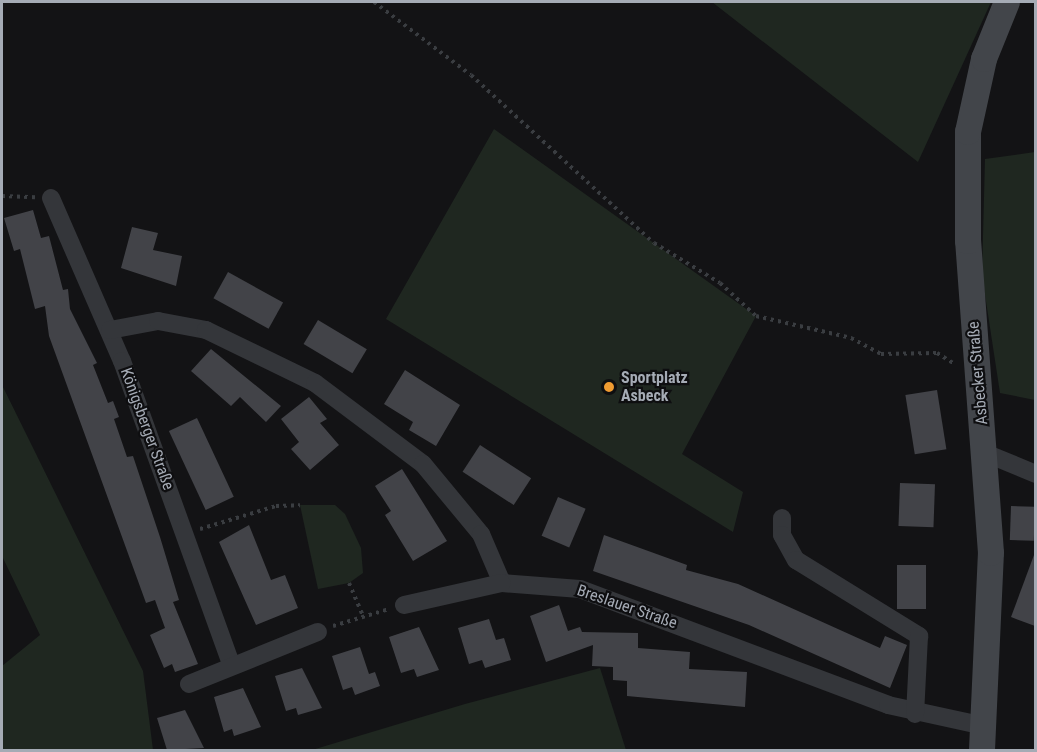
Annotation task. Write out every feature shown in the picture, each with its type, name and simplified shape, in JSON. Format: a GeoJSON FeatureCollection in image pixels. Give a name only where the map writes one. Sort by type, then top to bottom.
{"type":"FeatureCollection","features":[{"type":"Feature","properties":{"kind":"main road","name":"Asbecker Straße"},"geometry":{"type":"LineString","coordinates":[[983,738],[992,553],[968,242],[969,132],[984,59],[1007,2]]}},
{"type":"Feature","properties":{"kind":"street","name":"Königsberger Straße"},"geometry":{"type":"LineString","coordinates":[[51,198],[110,330],[231,664]]}},
{"type":"Feature","properties":{"kind":"street"},"geometry":{"type":"LineString","coordinates":[[110,330],[158,321],[206,330],[315,383],[423,464],[481,534],[502,583],[404,605]]}},
{"type":"Feature","properties":{"kind":"street"},"geometry":{"type":"LineString","coordinates":[[985,453],[1035,474]]}},
{"type":"Feature","properties":{"kind":"street"},"geometry":{"type":"LineString","coordinates":[[782,518],[782,535],[796,560],[919,636],[915,714]]}},
{"type":"Feature","properties":{"kind":"street","name":"Breslauer Straße"},"geometry":{"type":"LineString","coordinates":[[502,583],[580,589],[983,738]]}},
{"type":"Feature","properties":{"kind":"street"},"geometry":{"type":"LineString","coordinates":[[189,684],[231,664],[318,632]]}},
{"type":"Feature","properties":{"kind":"path"},"geometry":{"type":"LineString","coordinates":[[374,2],[471,75],[654,243],[720,283],[756,316],[851,338],[881,354],[938,353],[978,376]]}},
{"type":"Feature","properties":{"kind":"path"},"geometry":{"type":"LineString","coordinates":[[2,196],[51,198]]}},
{"type":"Feature","properties":{"kind":"path"},"geometry":{"type":"LineString","coordinates":[[185,534],[276,506],[300,505]]}},
{"type":"Feature","properties":{"kind":"path"},"geometry":{"type":"LineString","coordinates":[[349,583],[363,616]]}},
{"type":"Feature","properties":{"kind":"path"},"geometry":{"type":"LineString","coordinates":[[318,632],[404,605]]}},
{"type":"Feature","properties":{"kind":"shaded area"},"geometry":{"type":"Polygon","coordinates":[[[712,2],[991,2],[918,162],[712,2]]]}},
{"type":"Feature","properties":{"kind":"shaded area","name":"Sportplatz Asbeck"},"geometry":{"type":"Polygon","coordinates":[[[494,129],[756,316],[682,454],[743,492],[733,532],[386,319],[494,129]]]}},
{"type":"Feature","properties":{"kind":"shaded area"},"geometry":{"type":"Polygon","coordinates":[[[1035,152],[1035,400],[1000,393],[982,275],[985,159],[1035,152]]]}},
{"type":"Feature","properties":{"kind":"shaded area"},"geometry":{"type":"Polygon","coordinates":[[[2,385],[143,671],[153,750],[2,750],[2,666],[40,635],[2,556],[2,385]]]}},
{"type":"Feature","properties":{"kind":"shaded area"},"geometry":{"type":"Polygon","coordinates":[[[300,505],[335,505],[345,514],[361,548],[363,573],[349,583],[318,589],[300,505]]]}},
{"type":"Feature","properties":{"kind":"shaded area"},"geometry":{"type":"Polygon","coordinates":[[[600,668],[626,750],[312,750],[465,704],[600,668]]]}},
{"type":"Feature","properties":{"kind":"building"},"geometry":{"type":"Polygon","coordinates":[[[33,210],[41,238],[49,236],[63,290],[68,289],[70,309],[97,363],[93,365],[108,403],[113,401],[119,417],[114,419],[127,457],[133,456],[160,537],[179,600],[173,602],[198,664],[175,672],[172,664],[164,668],[150,635],[165,628],[155,600],[146,603],[49,336],[45,306],[35,309],[20,249],[14,251],[4,218],[33,210]]]}},
{"type":"Feature","properties":{"kind":"building"},"geometry":{"type":"Polygon","coordinates":[[[132,227],[158,233],[153,250],[182,256],[176,286],[121,268],[132,227]]]}},
{"type":"Feature","properties":{"kind":"building"},"geometry":{"type":"Polygon","coordinates":[[[228,272],[283,303],[269,329],[213,298],[228,272]]]}},
{"type":"Feature","properties":{"kind":"building"},"geometry":{"type":"Polygon","coordinates":[[[318,320],[367,349],[352,373],[304,344],[318,320]]]}},
{"type":"Feature","properties":{"kind":"building"},"geometry":{"type":"Polygon","coordinates":[[[211,349],[281,406],[266,422],[240,397],[231,406],[191,371],[211,349]]]}},
{"type":"Feature","properties":{"kind":"building"},"geometry":{"type":"Polygon","coordinates":[[[405,370],[460,405],[436,446],[409,430],[413,422],[384,404],[405,370]]]}},
{"type":"Feature","properties":{"kind":"building"},"geometry":{"type":"Polygon","coordinates":[[[937,390],[946,449],[915,454],[905,395],[937,390]]]}},
{"type":"Feature","properties":{"kind":"building"},"geometry":{"type":"Polygon","coordinates":[[[309,397],[327,419],[320,423],[339,445],[310,470],[291,449],[299,442],[281,419],[309,397]]]}},
{"type":"Feature","properties":{"kind":"building"},"geometry":{"type":"Polygon","coordinates":[[[197,418],[234,497],[206,510],[169,431],[197,418]]]}},
{"type":"Feature","properties":{"kind":"building"},"geometry":{"type":"Polygon","coordinates":[[[480,445],[531,478],[514,505],[463,472],[480,445]]]}},
{"type":"Feature","properties":{"kind":"building"},"geometry":{"type":"Polygon","coordinates":[[[402,469],[447,541],[413,561],[385,515],[391,511],[375,486],[402,469]]]}},
{"type":"Feature","properties":{"kind":"building"},"geometry":{"type":"Polygon","coordinates":[[[900,483],[935,484],[933,527],[898,526],[900,483]]]}},
{"type":"Feature","properties":{"kind":"building"},"geometry":{"type":"Polygon","coordinates":[[[558,497],[586,509],[569,547],[542,536],[558,497]]]}},
{"type":"Feature","properties":{"kind":"building"},"geometry":{"type":"Polygon","coordinates":[[[1011,506],[1035,507],[1034,541],[1010,540],[1011,506]]]}},
{"type":"Feature","properties":{"kind":"building"},"geometry":{"type":"Polygon","coordinates":[[[249,525],[271,580],[285,575],[298,608],[256,625],[219,542],[249,525]]]}},
{"type":"Feature","properties":{"kind":"building"},"geometry":{"type":"Polygon","coordinates":[[[604,535],[687,565],[686,570],[738,584],[880,648],[885,636],[907,645],[890,688],[749,625],[593,571],[604,535]]]}},
{"type":"Feature","properties":{"kind":"building"},"geometry":{"type":"Polygon","coordinates":[[[1035,555],[1035,626],[1011,617],[1035,555]]]}},
{"type":"Feature","properties":{"kind":"building"},"geometry":{"type":"Polygon","coordinates":[[[897,565],[926,565],[926,609],[897,609],[897,565]]]}},
{"type":"Feature","properties":{"kind":"building"},"geometry":{"type":"Polygon","coordinates":[[[559,605],[568,631],[580,627],[582,632],[638,633],[638,648],[690,652],[689,669],[747,672],[745,707],[627,696],[627,681],[613,680],[613,667],[592,666],[593,645],[546,662],[530,616],[559,605]]]}},
{"type":"Feature","properties":{"kind":"building"},"geometry":{"type":"Polygon","coordinates":[[[489,619],[496,640],[504,638],[511,660],[485,668],[482,660],[469,664],[458,628],[489,619]]]}},
{"type":"Feature","properties":{"kind":"building"},"geometry":{"type":"Polygon","coordinates":[[[419,627],[439,670],[417,677],[414,669],[401,673],[389,637],[419,627]]]}},
{"type":"Feature","properties":{"kind":"building"},"geometry":{"type":"Polygon","coordinates":[[[360,647],[369,674],[375,672],[380,686],[355,695],[352,687],[343,690],[332,656],[360,647]]]}},
{"type":"Feature","properties":{"kind":"building"},"geometry":{"type":"Polygon","coordinates":[[[302,668],[322,708],[298,715],[296,708],[286,711],[275,676],[302,668]]]}},
{"type":"Feature","properties":{"kind":"building"},"geometry":{"type":"Polygon","coordinates":[[[243,688],[261,727],[234,736],[232,729],[224,732],[214,697],[243,688]]]}},
{"type":"Feature","properties":{"kind":"building"},"geometry":{"type":"Polygon","coordinates":[[[185,710],[204,748],[167,750],[157,718],[185,710]]]}},
{"type":"Feature","properties":{"kind":"place","name":"Sportplatz Asbeck"},"geometry":{"type":"Point","coordinates":[609,387]}}]}
